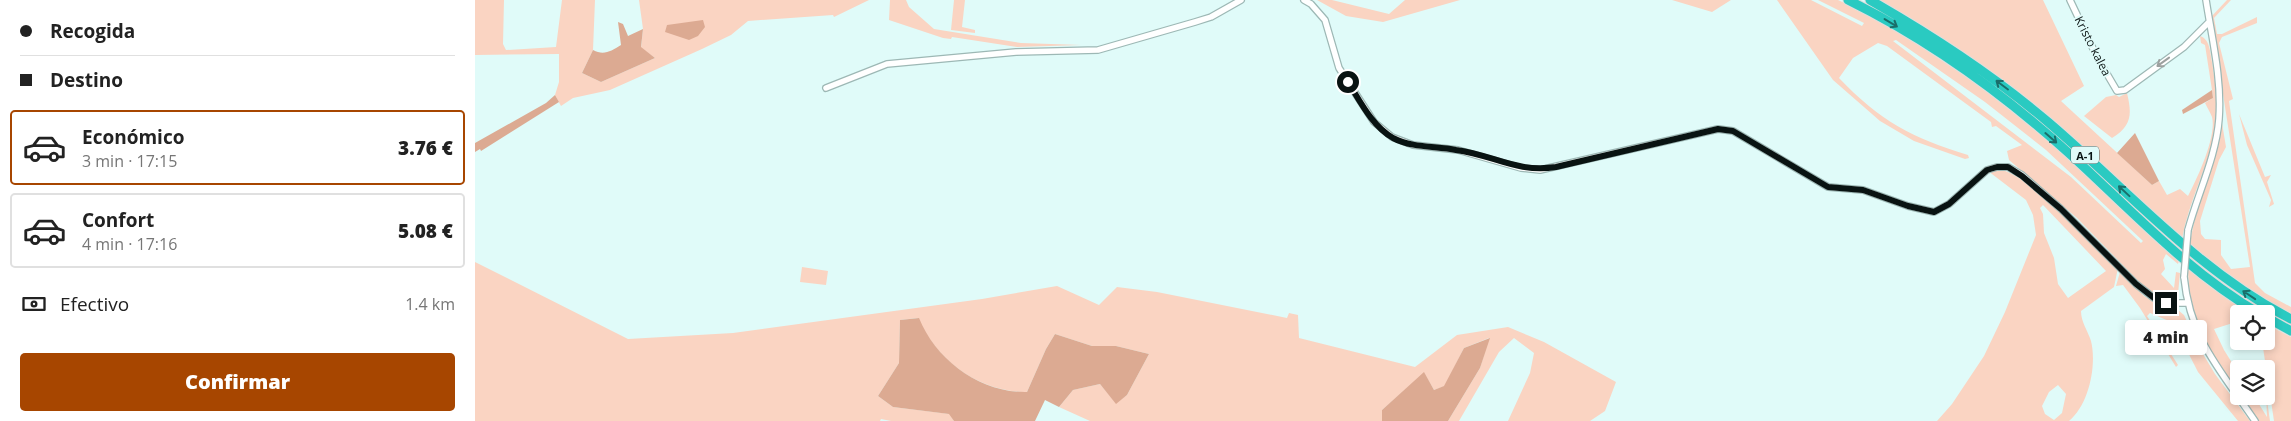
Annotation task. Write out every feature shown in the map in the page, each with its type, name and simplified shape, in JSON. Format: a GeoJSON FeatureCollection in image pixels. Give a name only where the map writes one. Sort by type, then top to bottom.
{"type":"FeatureCollection","features":[{"type":"Feature","properties":{"kind":"highway","name":"A-1"},"geometry":{"type":"LineString","coordinates":[[1848,0],[1913,36],[1990,88],[2071,155],[2171,249],[2217,286],[2247,305]]}},
{"type":"Feature","properties":{"kind":"highway","name":"A-1"},"geometry":{"type":"LineString","coordinates":[[1871,0],[1938,40],[2014,94],[2075,145],[2189,250],[2256,299],[2291,319]]}},
{"type":"Feature","properties":{"kind":"highway"},"geometry":{"type":"LineString","coordinates":[[2275,322],[2289,330]]}},
{"type":"Feature","properties":{"kind":"street"},"geometry":{"type":"LineString","coordinates":[[826,88],[887,64],[1016,52],[1088,51],[1156,36],[1194,25],[1241,0]]}},
{"type":"Feature","properties":{"kind":"street"},"geometry":{"type":"LineString","coordinates":[[1304,0],[1311,4],[1325,20],[1339,68],[1374,122],[1392,137],[1413,146],[1458,150],[1521,168],[1540,170],[1718,129],[1733,131],[1828,187],[1863,190],[1908,206],[1934,212],[1949,204],[1987,170],[1997,167],[2008,167],[2022,176],[2061,209],[2136,284],[2154,298],[2166,303],[2187,303]]}},
{"type":"Feature","properties":{"kind":"street","name":"Kristo kalea"},"geometry":{"type":"LineString","coordinates":[[2070,0],[2097,57],[2117,91],[2125,90],[2184,47],[2209,22]]}},
{"type":"Feature","properties":{"kind":"street"},"geometry":{"type":"LineString","coordinates":[[2206,0],[2219,82],[2219,119],[2212,156],[2188,230],[2184,277],[2187,303],[2196,333],[2211,360],[2255,421]]}},
{"type":"Feature","properties":{"kind":"shaded area"},"geometry":{"type":"Polygon","coordinates":[[[475,0],[504,0],[503,44],[506,50],[556,47],[562,0],[595,0],[593,50],[582,73],[601,82],[655,58],[641,48],[643,29],[639,0],[869,0],[834,17],[833,15],[748,21],[731,35],[702,49],[610,90],[573,98],[561,106],[555,95],[559,82],[559,54],[475,55],[475,0]]]}},
{"type":"Feature","properties":{"kind":"shaded area"},"geometry":{"type":"Polygon","coordinates":[[[890,0],[906,0],[909,7],[934,29],[1021,43],[1081,45],[1017,47],[952,37],[951,39],[943,38],[889,20],[890,0]]]}},
{"type":"Feature","properties":{"kind":"shaded area"},"geometry":{"type":"Polygon","coordinates":[[[954,0],[965,0],[962,27],[975,30],[975,33],[951,30],[954,0]]]}},
{"type":"Feature","properties":{"kind":"shaded area"},"geometry":{"type":"Polygon","coordinates":[[[1317,0],[1332,0],[1389,14],[1405,0],[1460,0],[1383,22],[1346,16],[1317,0]]]}},
{"type":"Feature","properties":{"kind":"shaded area"},"geometry":{"type":"Polygon","coordinates":[[[1672,0],[1731,0],[1712,12],[1672,0]]]}},
{"type":"Feature","properties":{"kind":"shaded area"},"geometry":{"type":"Polygon","coordinates":[[[1777,0],[1811,0],[1862,26],[1864,23],[1818,0],[1838,0],[1902,34],[1980,86],[2051,143],[2179,261],[2178,264],[2166,254],[2163,260],[2165,269],[2161,274],[2174,288],[2176,272],[2180,273],[2178,294],[2171,299],[2162,298],[2145,288],[2077,218],[2009,160],[2007,151],[2022,145],[1996,126],[1992,127],[1991,122],[1887,46],[1878,43],[1853,58],[1839,78],[1883,117],[1913,135],[1968,155],[1969,158],[1965,159],[1914,141],[1880,121],[1833,80],[1777,0]],[[1896,40],[1893,41],[2071,177],[2141,243],[2143,241],[2046,150],[1985,102],[1896,40]]]}},
{"type":"Feature","properties":{"kind":"shaded area"},"geometry":{"type":"Polygon","coordinates":[[[1878,0],[2043,0],[2084,86],[2061,101],[2152,185],[2159,181],[2167,195],[2180,189],[2188,196],[2205,157],[2212,135],[2212,117],[2205,103],[2213,98],[2205,45],[2201,43],[2200,36],[2206,40],[2209,46],[2214,78],[2217,118],[2209,155],[2189,210],[2182,239],[1996,75],[1909,17],[1878,0]]]}},
{"type":"Feature","properties":{"kind":"shaded area"},"geometry":{"type":"Polygon","coordinates":[[[2227,0],[2231,0],[2214,18],[2217,34],[2222,34],[2257,17],[2257,23],[2222,37],[2219,43],[2233,99],[2229,101],[2255,283],[2265,293],[2291,307],[2291,314],[2239,283],[2190,245],[2196,215],[2215,154],[2222,123],[2226,147],[2219,160],[2200,221],[2201,234],[2205,239],[2221,240],[2221,255],[2231,269],[2250,267],[2211,17],[2227,0]]]}},
{"type":"Feature","properties":{"kind":"shaded area"},"geometry":{"type":"Polygon","coordinates":[[[703,20],[705,27],[698,36],[689,40],[665,32],[667,25],[703,20]]]}},
{"type":"Feature","properties":{"kind":"shaded area"},"geometry":{"type":"Polygon","coordinates":[[[618,22],[623,24],[628,36],[643,29],[641,47],[655,58],[601,82],[582,73],[593,50],[604,53],[621,45],[618,22]]]}},
{"type":"Feature","properties":{"kind":"shaded area"},"geometry":{"type":"Polygon","coordinates":[[[2212,90],[2213,98],[2183,114],[2182,110],[2212,90]]]}},
{"type":"Feature","properties":{"kind":"shaded area"},"geometry":{"type":"Polygon","coordinates":[[[2127,93],[2130,107],[2129,119],[2123,129],[2112,138],[2084,116],[2106,97],[2116,95],[2119,97],[2127,93]]]}},
{"type":"Feature","properties":{"kind":"shaded area"},"geometry":{"type":"Polygon","coordinates":[[[555,95],[559,102],[481,151],[480,149],[475,152],[475,143],[546,103],[555,95]]]}},
{"type":"Feature","properties":{"kind":"shaded area"},"geometry":{"type":"Polygon","coordinates":[[[2239,114],[2265,177],[2271,175],[2267,182],[2274,204],[2269,207],[2271,200],[2247,145],[2239,114]]]}},
{"type":"Feature","properties":{"kind":"shaded area"},"geometry":{"type":"Polygon","coordinates":[[[2135,133],[2159,181],[2152,185],[2117,153],[2135,133]]]}},
{"type":"Feature","properties":{"kind":"shaded area"},"geometry":{"type":"Polygon","coordinates":[[[1999,169],[2012,174],[2027,184],[2061,212],[2118,268],[2114,287],[2081,311],[2083,323],[2093,351],[2092,373],[2082,405],[2069,421],[1937,421],[1952,404],[1984,356],[2005,312],[2036,235],[2033,215],[2026,200],[1988,171],[1999,169]],[[2043,205],[2040,208],[2043,214],[2044,233],[2054,258],[2058,284],[2068,298],[2106,271],[2043,205]],[[2058,385],[2049,392],[2042,406],[2045,414],[2054,420],[2062,413],[2066,394],[2058,385]]]}},
{"type":"Feature","properties":{"kind":"shaded area"},"geometry":{"type":"Polygon","coordinates":[[[475,262],[628,339],[733,333],[982,299],[1057,286],[1099,305],[1117,287],[1157,292],[1287,318],[1289,313],[1298,315],[1299,338],[1415,367],[1457,335],[1508,327],[1544,342],[1616,382],[1605,411],[1590,421],[1508,421],[1530,373],[1534,353],[1514,338],[1499,352],[1459,421],[1448,421],[1480,368],[1489,338],[1464,348],[1445,386],[1434,390],[1424,373],[1382,410],[1382,421],[1090,421],[1059,407],[1073,390],[1100,384],[1116,403],[1127,395],[1149,354],[1116,346],[1092,346],[1055,334],[1046,349],[1027,392],[1009,391],[976,380],[948,360],[926,334],[918,318],[900,320],[899,363],[878,396],[893,407],[950,414],[954,421],[891,421],[881,419],[880,421],[475,421],[475,262]]]}},
{"type":"Feature","properties":{"kind":"shaded area"},"geometry":{"type":"Polygon","coordinates":[[[802,267],[828,271],[826,285],[800,282],[802,267]]]}},
{"type":"Feature","properties":{"kind":"shaded area"},"geometry":{"type":"Polygon","coordinates":[[[2188,268],[2238,305],[2230,305],[2230,324],[2214,329],[2230,360],[2230,382],[2210,350],[2196,319],[2189,286],[2188,268]]]}},
{"type":"Feature","properties":{"kind":"shaded area"},"geometry":{"type":"Polygon","coordinates":[[[2120,272],[2144,296],[2156,303],[2178,310],[2184,315],[2200,349],[2230,394],[2230,405],[2238,405],[2250,421],[2238,421],[2198,372],[2175,327],[2169,321],[2150,313],[2147,316],[2178,365],[2176,367],[2140,308],[2123,285],[2116,286],[2120,272]]]}},
{"type":"Feature","properties":{"kind":"shaded area"},"geometry":{"type":"Polygon","coordinates":[[[919,318],[936,347],[948,360],[977,380],[993,387],[1010,391],[1027,392],[1046,349],[1055,334],[1092,346],[1116,346],[1149,354],[1127,395],[1116,404],[1100,384],[1073,390],[1059,407],[1045,400],[1035,421],[954,421],[949,414],[893,407],[878,396],[899,363],[900,320],[919,318]]]}},
{"type":"Feature","properties":{"kind":"shaded area"},"geometry":{"type":"Polygon","coordinates":[[[2275,329],[2291,337],[2291,421],[2274,421],[2272,405],[2275,405],[2275,360],[2265,360],[2263,350],[2275,350],[2275,329]]]}},
{"type":"Feature","properties":{"kind":"shaded area"},"geometry":{"type":"Polygon","coordinates":[[[1490,338],[1480,368],[1448,421],[1382,421],[1382,410],[1424,372],[1434,390],[1444,386],[1464,348],[1490,338]]]}},
{"type":"Feature","properties":{"kind":"shaded area"},"geometry":{"type":"Polygon","coordinates":[[[2248,405],[2260,405],[2267,417],[2268,405],[2270,421],[2259,421],[2248,405]]]}},
{"type":"Feature","properties":{"kind":"route"},"geometry":{"type":"LineString","coordinates":[[1348,82],[1374,122],[1392,137],[1413,146],[1458,150],[1521,168],[1540,170],[1556,167],[1718,129],[1733,131],[1828,187],[1863,190],[1908,206],[1934,212],[1949,204],[1974,179],[1987,170],[1992,167],[2008,167],[2022,176],[2084,230],[2136,284],[2154,298],[2166,303]]}}]}
